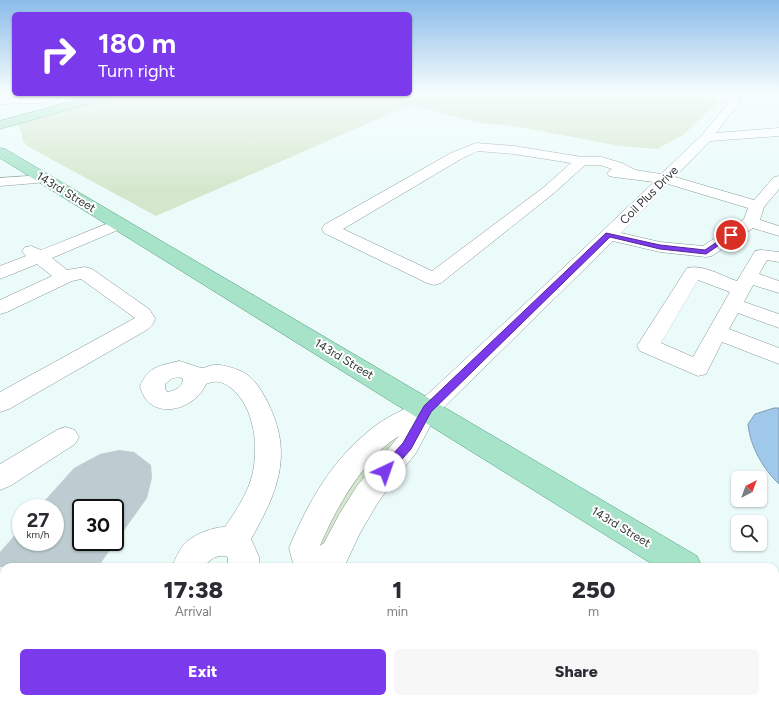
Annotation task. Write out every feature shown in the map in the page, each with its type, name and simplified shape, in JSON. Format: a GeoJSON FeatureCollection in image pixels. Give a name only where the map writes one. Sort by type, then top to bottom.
{"type":"FeatureCollection","features":[{"type":"Feature","properties":{"kind":"main road","name":"143rd Street"},"geometry":{"type":"LineString","coordinates":[[0,152],[679,563]]}},
{"type":"Feature","properties":{"kind":"street","name":"Coil Plus Drive"},"geometry":{"type":"LineString","coordinates":[[309,563],[304,548],[317,517],[333,490],[361,454],[385,432],[427,409],[609,235],[706,138],[716,126]]}},
{"type":"Feature","properties":{"kind":"street"},"geometry":{"type":"LineString","coordinates":[[706,138],[778,130]]}},
{"type":"Feature","properties":{"kind":"street"},"geometry":{"type":"LineString","coordinates":[[582,161],[549,190],[434,279],[330,229],[456,156],[476,147],[514,150],[582,161],[594,169],[608,173],[630,173],[663,180],[757,206]]}},
{"type":"Feature","properties":{"kind":"street"},"geometry":{"type":"LineString","coordinates":[[2,182],[23,166]]}},
{"type":"Feature","properties":{"kind":"street"},"geometry":{"type":"LineString","coordinates":[[2,182],[43,179]]}},
{"type":"Feature","properties":{"kind":"street"},"geometry":{"type":"LineString","coordinates":[[609,235],[660,247],[706,252],[751,222],[757,206],[779,180]]}},
{"type":"Feature","properties":{"kind":"street"},"geometry":{"type":"LineString","coordinates":[[0,264],[35,254],[114,222]]}},
{"type":"Feature","properties":{"kind":"street"},"geometry":{"type":"LineString","coordinates":[[751,222],[779,231]]}},
{"type":"Feature","properties":{"kind":"street"},"geometry":{"type":"LineString","coordinates":[[0,273],[35,254]]}},
{"type":"Feature","properties":{"kind":"street"},"geometry":{"type":"LineString","coordinates":[[35,254],[65,277]]}},
{"type":"Feature","properties":{"kind":"street"},"geometry":{"type":"LineString","coordinates":[[779,257],[765,254],[761,255],[740,290],[698,368],[648,346],[694,272],[740,290],[779,321]]}},
{"type":"Feature","properties":{"kind":"street"},"geometry":{"type":"LineString","coordinates":[[0,308],[72,274],[85,273],[142,314],[145,318],[144,322],[0,403]]}},
{"type":"Feature","properties":{"kind":"street"},"geometry":{"type":"LineString","coordinates":[[740,290],[779,287]]}},
{"type":"Feature","properties":{"kind":"street"},"geometry":{"type":"LineString","coordinates":[[717,332],[779,356]]}},
{"type":"Feature","properties":{"kind":"street"},"geometry":{"type":"LineString","coordinates":[[195,379],[218,373],[228,376],[245,388],[258,404],[264,421],[268,448],[266,475],[253,507],[243,526],[238,555]]}},
{"type":"Feature","properties":{"kind":"street","name":"Coil Plus Drive"},"geometry":{"type":"LineString","coordinates":[[324,563],[335,553],[350,523],[367,495],[385,471],[407,446],[427,409]]}},
{"type":"Feature","properties":{"kind":"street"},"geometry":{"type":"LineString","coordinates":[[0,478],[66,437]]}},
{"type":"Feature","properties":{"kind":"street"},"geometry":{"type":"LineString","coordinates":[[190,563],[194,555],[205,546],[214,542],[223,541],[238,555]]}},
{"type":"Feature","properties":{"kind":"green space"},"geometry":{"type":"Polygon","coordinates":[[[18,126],[362,126],[156,216],[27,146],[22,139],[22,133],[18,126]]]}},
{"type":"Feature","properties":{"kind":"green space"},"geometry":{"type":"Polygon","coordinates":[[[513,126],[693,126],[683,135],[657,149],[619,146],[513,126]]]}},
{"type":"Feature","properties":{"kind":"green space"},"geometry":{"type":"Polygon","coordinates":[[[396,436],[393,445],[370,469],[356,489],[342,511],[318,556],[323,527],[368,458],[396,436]]]}},
{"type":"Feature","properties":{"kind":"water"},"geometry":{"type":"Polygon","coordinates":[[[774,408],[779,408],[779,484],[758,457],[751,441],[748,424],[755,414],[774,408]]]}},
{"type":"Feature","properties":{"kind":"building"},"geometry":{"type":"Polygon","coordinates":[[[119,450],[134,452],[151,465],[152,478],[147,498],[124,530],[124,499],[72,499],[72,551],[109,551],[101,563],[0,563],[0,552],[12,538],[12,551],[64,551],[64,499],[46,499],[74,468],[100,454],[119,450]]]}},
{"type":"Feature","properties":{"kind":"route"},"geometry":{"type":"LineString","coordinates":[[385,471],[407,446],[427,409],[609,235],[660,247],[706,252],[731,235]]}}]}
